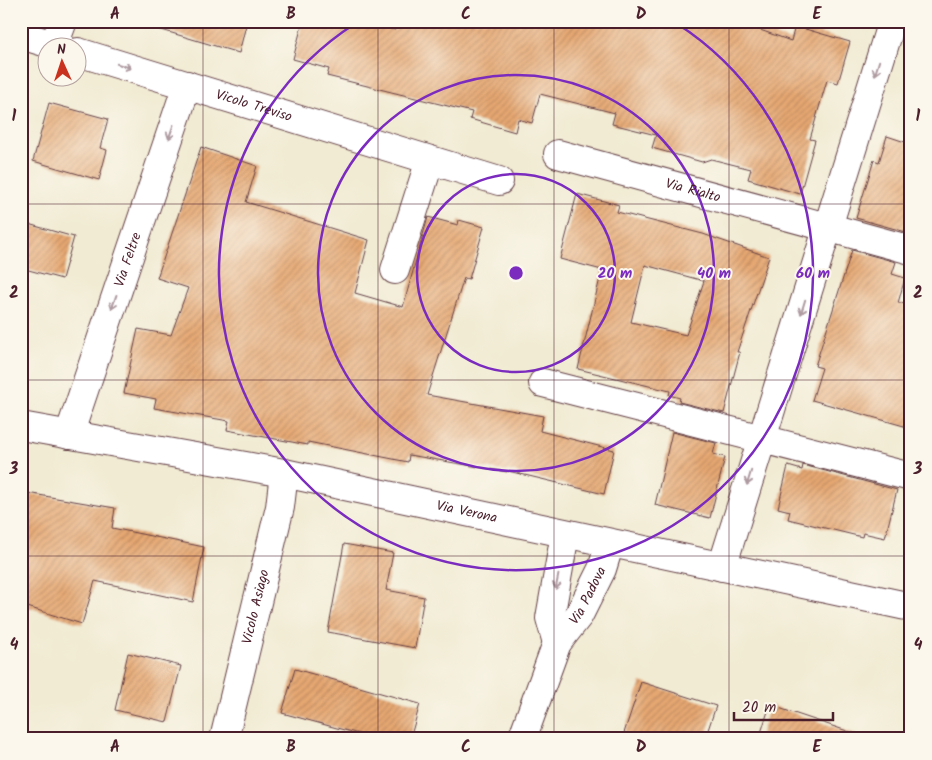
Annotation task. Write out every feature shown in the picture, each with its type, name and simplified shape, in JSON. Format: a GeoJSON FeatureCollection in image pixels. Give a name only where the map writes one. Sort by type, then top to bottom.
{"type":"FeatureCollection","features":[{"type":"Feature","properties":{"kind":"street"},"geometry":{"type":"LineString","coordinates":[[722,567],[892,21]]}},
{"type":"Feature","properties":{"kind":"street","name":"Vicolo Treviso"},"geometry":{"type":"LineString","coordinates":[[21,35],[42,38]]}},
{"type":"Feature","properties":{"kind":"street","name":"Vicolo Treviso"},"geometry":{"type":"LineString","coordinates":[[88,50],[187,85],[499,181]]}},
{"type":"Feature","properties":{"kind":"street","name":"Via Feltre"},"geometry":{"type":"LineString","coordinates":[[69,435],[187,85]]}},
{"type":"Feature","properties":{"kind":"street","name":"Via Rialto"},"geometry":{"type":"LineString","coordinates":[[558,154],[911,250]]}},
{"type":"Feature","properties":{"kind":"street"},"geometry":{"type":"LineString","coordinates":[[395,270],[430,160]]}},
{"type":"Feature","properties":{"kind":"street"},"geometry":{"type":"LineString","coordinates":[[543,383],[911,477]]}},
{"type":"Feature","properties":{"kind":"street","name":"Via Verona"},"geometry":{"type":"LineString","coordinates":[[21,426],[284,473],[911,607]]}},
{"type":"Feature","properties":{"kind":"street","name":"Vicolo Asiago"},"geometry":{"type":"LineString","coordinates":[[224,739],[280,507],[284,473]]}},
{"type":"Feature","properties":{"kind":"street","name":"Via Padova"},"geometry":{"type":"LineString","coordinates":[[557,643],[550,618],[565,534]]}},
{"type":"Feature","properties":{"kind":"street","name":"Via Padova"},"geometry":{"type":"LineString","coordinates":[[522,739],[557,643],[579,616],[602,569],[610,543]]}},
{"type":"Feature","properties":{"kind":"building"},"geometry":{"type":"Polygon","coordinates":[[[156,21],[247,21],[239,53],[155,28],[156,21]]]}},
{"type":"Feature","properties":{"kind":"building"},"geometry":{"type":"Polygon","coordinates":[[[303,21],[363,21],[395,30],[397,21],[735,21],[791,41],[795,26],[850,42],[838,83],[827,80],[810,139],[815,140],[800,194],[748,179],[751,169],[711,159],[702,162],[652,148],[656,135],[612,124],[615,113],[540,94],[532,123],[518,119],[515,132],[470,119],[472,112],[327,76],[329,69],[293,59],[303,21]]]}},
{"type":"Feature","properties":{"kind":"building"},"geometry":{"type":"Polygon","coordinates":[[[49,103],[108,119],[100,148],[107,150],[99,180],[33,161],[49,103]]]}},
{"type":"Feature","properties":{"kind":"building"},"geometry":{"type":"Polygon","coordinates":[[[887,136],[911,144],[911,218],[906,232],[856,218],[874,160],[879,162],[887,136]]]}},
{"type":"Feature","properties":{"kind":"building"},"geometry":{"type":"Polygon","coordinates":[[[201,147],[257,166],[246,202],[369,240],[355,293],[403,307],[428,217],[458,225],[459,220],[484,227],[469,279],[464,278],[427,395],[543,416],[540,431],[614,450],[604,494],[508,471],[409,455],[408,462],[308,442],[308,445],[227,430],[229,421],[154,408],[156,399],[124,393],[138,329],[171,335],[188,288],[157,278],[201,147]]]}},
{"type":"Feature","properties":{"kind":"building"},"geometry":{"type":"Polygon","coordinates":[[[577,194],[619,205],[617,212],[703,234],[769,257],[737,352],[740,352],[724,413],[679,402],[680,398],[669,395],[670,391],[578,369],[602,270],[560,259],[577,194]],[[645,265],[631,322],[686,335],[704,281],[645,265]]]}},
{"type":"Feature","properties":{"kind":"building"},"geometry":{"type":"Polygon","coordinates":[[[21,222],[74,237],[62,279],[21,268],[21,222]]]}},
{"type":"Feature","properties":{"kind":"building"},"geometry":{"type":"Polygon","coordinates":[[[852,250],[896,262],[892,274],[905,278],[898,303],[911,304],[911,428],[812,400],[822,368],[815,366],[852,250]]]}},
{"type":"Feature","properties":{"kind":"building"},"geometry":{"type":"Polygon","coordinates":[[[672,432],[716,443],[713,454],[725,457],[710,518],[655,505],[672,432]]]}},
{"type":"Feature","properties":{"kind":"building"},"geometry":{"type":"Polygon","coordinates":[[[803,465],[897,490],[885,538],[863,533],[862,537],[788,519],[790,511],[778,508],[788,466],[802,470],[803,465]]]}},
{"type":"Feature","properties":{"kind":"building"},"geometry":{"type":"Polygon","coordinates":[[[21,492],[115,508],[112,528],[204,547],[193,602],[95,581],[82,624],[21,605],[21,492]]]}},
{"type":"Feature","properties":{"kind":"building"},"geometry":{"type":"Polygon","coordinates":[[[344,544],[393,553],[386,590],[424,597],[415,648],[328,632],[344,544]]]}},
{"type":"Feature","properties":{"kind":"building"},"geometry":{"type":"Polygon","coordinates":[[[128,653],[181,666],[167,722],[115,710],[128,653]]]}},
{"type":"Feature","properties":{"kind":"building"},"geometry":{"type":"Polygon","coordinates":[[[295,669],[420,704],[410,739],[377,739],[282,713],[295,669]]]}},
{"type":"Feature","properties":{"kind":"building"},"geometry":{"type":"Polygon","coordinates":[[[641,682],[716,706],[705,739],[622,739],[641,682]]]}},
{"type":"Feature","properties":{"kind":"building"},"geometry":{"type":"Polygon","coordinates":[[[770,705],[856,734],[856,739],[759,739],[770,705]]]}}]}
